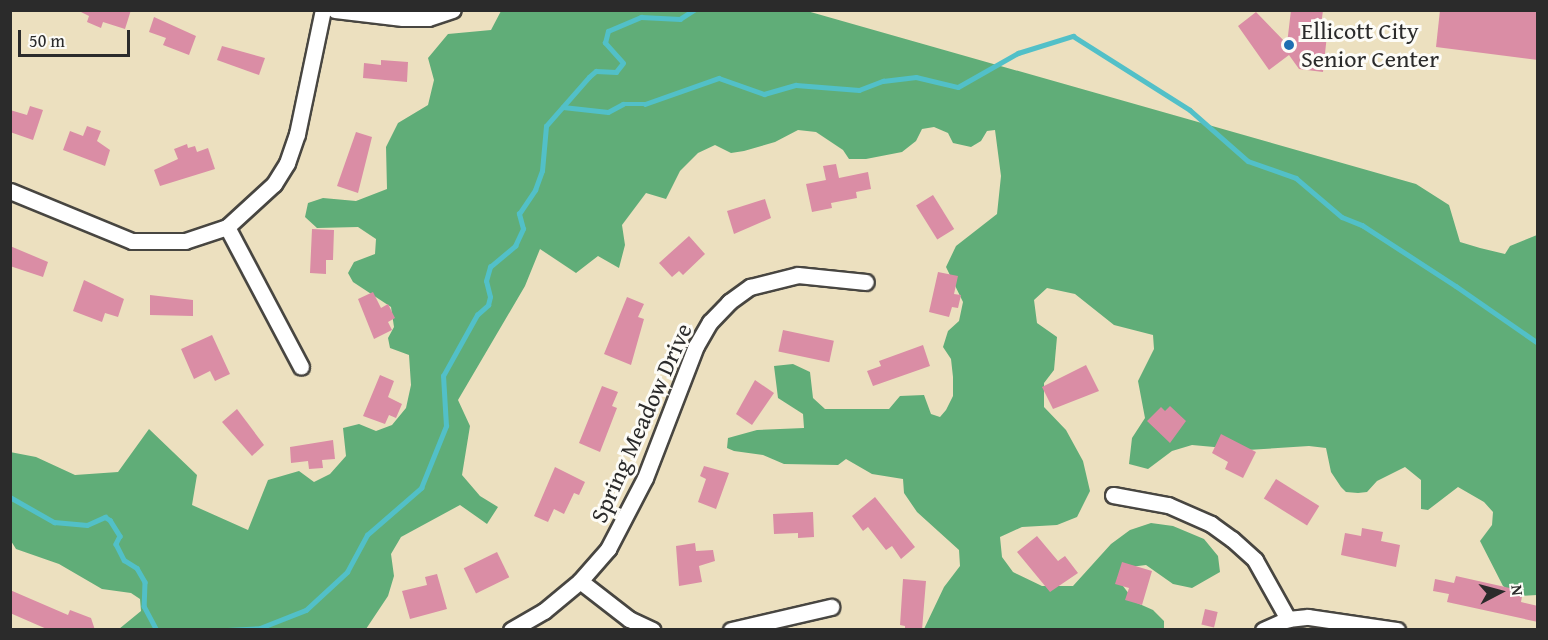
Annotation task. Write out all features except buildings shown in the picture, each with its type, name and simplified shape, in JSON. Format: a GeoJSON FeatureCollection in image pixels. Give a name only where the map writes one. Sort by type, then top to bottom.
{"type":"FeatureCollection","features":[{"type":"Feature","properties":{"kind":"street"},"geometry":{"type":"LineString","coordinates":[[10,191],[132,241],[185,241],[227,227],[274,184],[287,163],[323,10]]}},
{"type":"Feature","properties":{"kind":"street"},"geometry":{"type":"LineString","coordinates":[[335,10],[403,18],[428,18],[453,10]]}},
{"type":"Feature","properties":{"kind":"street"},"geometry":{"type":"LineString","coordinates":[[227,227],[301,367]]}},
{"type":"Feature","properties":{"kind":"street","name":"Spring Meadow Drive"},"geometry":{"type":"LineString","coordinates":[[511,630],[544,611],[580,582],[608,549],[629,515],[696,346],[710,322],[729,302],[750,287],[798,275],[866,282]]}},
{"type":"Feature","properties":{"kind":"street"},"geometry":{"type":"LineString","coordinates":[[1113,495],[1168,505],[1210,524],[1232,539],[1255,560],[1288,619]]}},
{"type":"Feature","properties":{"kind":"street"},"geometry":{"type":"LineString","coordinates":[[580,582],[629,619],[653,630]]}},
{"type":"Feature","properties":{"kind":"street"},"geometry":{"type":"LineString","coordinates":[[731,630],[831,607]]}},
{"type":"Feature","properties":{"kind":"street"},"geometry":{"type":"LineString","coordinates":[[1263,630],[1288,619],[1328,618],[1397,630]]}},
{"type":"Feature","properties":{"kind":"green space"},"geometry":{"type":"Polygon","coordinates":[[[501,11],[807,11],[1416,184],[1449,205],[1460,242],[1505,254],[1510,246],[1537,235],[1537,595],[1518,596],[1503,586],[1480,541],[1492,525],[1493,512],[1484,502],[1458,487],[1428,510],[1421,509],[1421,480],[1405,467],[1377,481],[1367,492],[1358,493],[1346,492],[1341,487],[1331,472],[1326,448],[1309,446],[1247,450],[1192,445],[1172,451],[1148,469],[1129,464],[1132,438],[1145,418],[1138,381],[1154,349],[1153,335],[1114,325],[1075,294],[1047,288],[1034,300],[1037,323],[1057,337],[1054,370],[1044,383],[1044,407],[1066,430],[1083,461],[1090,491],[1077,517],[1057,525],[1022,527],[1000,537],[1002,557],[1013,572],[1042,586],[1073,586],[1111,544],[1130,530],[1151,523],[1173,526],[1204,539],[1218,556],[1220,572],[1192,588],[1173,584],[1146,565],[1130,567],[1117,578],[1135,602],[1153,610],[1164,621],[1164,629],[924,629],[944,587],[960,566],[959,550],[917,512],[904,493],[903,479],[872,474],[846,459],[838,465],[784,464],[763,455],[727,448],[728,438],[757,430],[804,428],[803,414],[778,398],[774,366],[793,364],[810,372],[813,398],[825,409],[889,409],[900,396],[924,395],[931,414],[940,417],[953,396],[951,359],[943,347],[948,331],[959,321],[963,302],[946,267],[956,246],[997,214],[1001,176],[995,130],[987,131],[981,141],[971,147],[953,143],[948,133],[934,127],[922,129],[916,141],[902,152],[866,159],[849,159],[843,150],[816,132],[798,130],[775,142],[744,151],[731,153],[715,145],[698,153],[680,171],[666,199],[646,193],[622,225],[625,245],[619,268],[598,256],[576,273],[540,249],[525,286],[458,400],[470,426],[462,475],[480,496],[498,507],[487,524],[460,505],[401,537],[391,554],[394,576],[388,596],[366,629],[119,629],[141,611],[140,599],[131,593],[102,589],[59,564],[16,549],[11,541],[10,452],[36,457],[75,475],[118,472],[149,429],[197,475],[192,505],[248,530],[268,480],[299,471],[314,482],[330,474],[346,456],[343,428],[359,424],[376,431],[392,425],[406,408],[411,385],[409,355],[390,348],[388,338],[394,327],[391,307],[353,282],[348,273],[354,262],[375,254],[376,239],[358,227],[317,228],[305,217],[308,203],[323,198],[356,201],[387,189],[386,147],[398,123],[428,105],[434,80],[428,58],[448,34],[491,30],[501,11]]]}},
{"type":"Feature","properties":{"kind":"waterway"},"geometry":{"type":"LineString","coordinates":[[227,630],[260,628],[306,610],[347,572],[367,535],[421,488],[446,426],[443,376],[477,315],[488,305],[490,297],[486,281],[490,267],[515,246],[523,229],[519,214],[535,190],[542,171],[546,126],[596,71],[616,72],[623,63],[605,43],[608,31],[641,17],[680,19],[694,10]]}},
{"type":"Feature","properties":{"kind":"waterway"},"geometry":{"type":"LineString","coordinates":[[563,107],[608,112],[623,104],[645,104],[719,78],[764,94],[796,85],[859,90],[883,81],[916,77],[958,87],[1018,53],[1073,36],[1190,110],[1248,161],[1296,178],[1342,217],[1362,225],[1538,343]]}},
{"type":"Feature","properties":{"kind":"waterway"},"geometry":{"type":"LineString","coordinates":[[10,497],[54,522],[87,525],[105,517],[110,520],[120,536],[116,544],[124,560],[137,568],[145,582],[144,606],[157,630]]}},
{"type":"Feature","properties":{"kind":"place","name":"Ellicott City Senior Center"},"geometry":{"type":"Point","coordinates":[1289,45]}}]}
